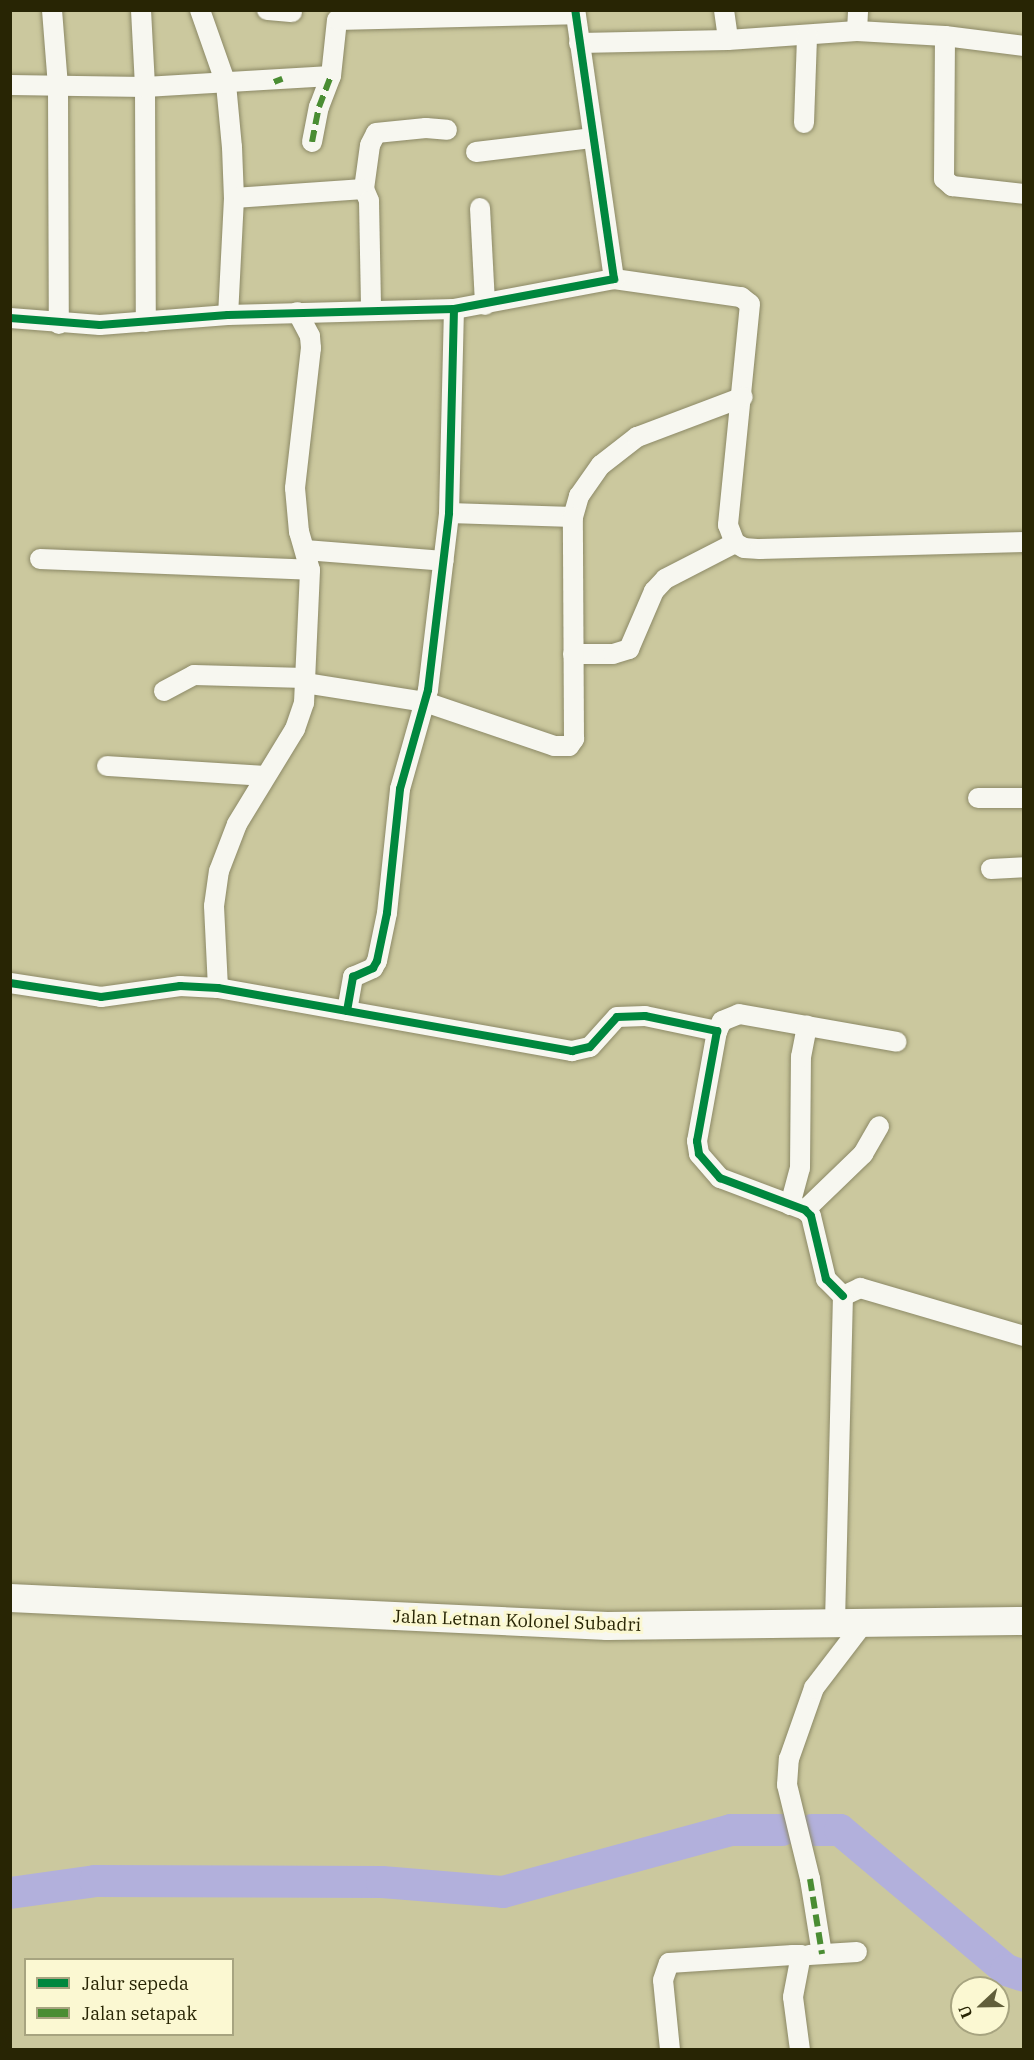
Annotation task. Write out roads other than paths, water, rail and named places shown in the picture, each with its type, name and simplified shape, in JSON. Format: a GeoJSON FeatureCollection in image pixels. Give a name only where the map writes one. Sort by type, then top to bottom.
{"type":"FeatureCollection","features":[{"type":"Feature","properties":{"kind":"main road","name":"Jalan Letnan Kolonel Subadri"},"geometry":{"type":"LineString","coordinates":[[10,1598],[607,1626],[1023,1621]]}},
{"type":"Feature","properties":{"kind":"street"},"geometry":{"type":"LineString","coordinates":[[52,10],[58,87],[59,324]]}},
{"type":"Feature","properties":{"kind":"street"},"geometry":{"type":"LineString","coordinates":[[141,10],[146,87],[146,322]]}},
{"type":"Feature","properties":{"kind":"street"},"geometry":{"type":"LineString","coordinates":[[200,10],[225,84],[234,198],[228,315]]}},
{"type":"Feature","properties":{"kind":"street"},"geometry":{"type":"LineString","coordinates":[[267,10],[292,12]]}},
{"type":"Feature","properties":{"kind":"street"},"geometry":{"type":"LineString","coordinates":[[724,10],[728,40]]}},
{"type":"Feature","properties":{"kind":"street"},"geometry":{"type":"LineString","coordinates":[[857,31],[858,10]]}},
{"type":"Feature","properties":{"kind":"street"},"geometry":{"type":"LineString","coordinates":[[312,142],[319,107],[331,76],[336,15],[575,12],[591,138],[614,279]]}},
{"type":"Feature","properties":{"kind":"street"},"geometry":{"type":"LineString","coordinates":[[579,43],[728,40],[857,31],[945,36],[1023,45]]}},
{"type":"Feature","properties":{"kind":"street"},"geometry":{"type":"LineString","coordinates":[[804,123],[807,35]]}},
{"type":"Feature","properties":{"kind":"street"},"geometry":{"type":"LineString","coordinates":[[945,36],[944,179],[952,186],[1023,194]]}},
{"type":"Feature","properties":{"kind":"street"},"geometry":{"type":"LineString","coordinates":[[10,85],[146,87],[331,76]]}},
{"type":"Feature","properties":{"kind":"street"},"geometry":{"type":"LineString","coordinates":[[371,309],[369,201],[364,189],[370,145],[376,133],[426,128],[447,130]]}},
{"type":"Feature","properties":{"kind":"street"},"geometry":{"type":"LineString","coordinates":[[477,152],[591,138]]}},
{"type":"Feature","properties":{"kind":"street"},"geometry":{"type":"LineString","coordinates":[[234,198],[364,189]]}},
{"type":"Feature","properties":{"kind":"street"},"geometry":{"type":"LineString","coordinates":[[480,208],[484,305]]}},
{"type":"Feature","properties":{"kind":"street"},"geometry":{"type":"LineString","coordinates":[[10,318],[59,324],[146,322],[228,315],[371,309],[454,309],[614,279],[747,301],[752,312],[728,525],[735,543],[744,548],[760,549],[1023,542]]}},
{"type":"Feature","properties":{"kind":"street"},"geometry":{"type":"LineString","coordinates":[[347,1011],[352,978],[373,968],[377,961],[389,895],[390,864],[400,789],[425,702],[449,513],[454,309]]}},
{"type":"Feature","properties":{"kind":"street"},"geometry":{"type":"LineString","coordinates":[[218,988],[214,906],[219,871],[237,825],[264,776],[300,719],[305,680],[310,570],[299,532],[295,488],[311,348],[308,330],[297,312]]}},
{"type":"Feature","properties":{"kind":"street"},"geometry":{"type":"LineString","coordinates":[[164,691],[194,675],[305,680],[425,702],[564,748],[574,739],[573,517],[579,496],[601,465],[638,437],[743,397]]}},
{"type":"Feature","properties":{"kind":"street"},"geometry":{"type":"LineString","coordinates":[[449,513],[573,517]]}},
{"type":"Feature","properties":{"kind":"street"},"geometry":{"type":"LineString","coordinates":[[573,654],[613,654],[629,648],[654,591],[665,579],[735,543]]}},
{"type":"Feature","properties":{"kind":"street"},"geometry":{"type":"LineString","coordinates":[[305,550],[444,561]]}},
{"type":"Feature","properties":{"kind":"street"},"geometry":{"type":"LineString","coordinates":[[40,559],[310,570]]}},
{"type":"Feature","properties":{"kind":"street"},"geometry":{"type":"LineString","coordinates":[[107,765],[264,776]]}},
{"type":"Feature","properties":{"kind":"street"},"geometry":{"type":"LineString","coordinates":[[978,798],[1023,798]]}},
{"type":"Feature","properties":{"kind":"street"},"geometry":{"type":"LineString","coordinates":[[991,869],[1023,867]]}},
{"type":"Feature","properties":{"kind":"street"},"geometry":{"type":"LineString","coordinates":[[10,983],[101,997],[180,986],[218,988],[572,1051],[590,1047],[617,1017],[645,1016],[717,1031]]}},
{"type":"Feature","properties":{"kind":"street"},"geometry":{"type":"LineString","coordinates":[[835,1622],[843,1296],[826,1279],[811,1216],[797,1207],[720,1178],[699,1154],[696,1141],[717,1031],[722,1021],[740,1014],[897,1042]]}},
{"type":"Feature","properties":{"kind":"street"},"geometry":{"type":"LineString","coordinates":[[797,1207],[800,1168],[801,1057],[807,1026]]}},
{"type":"Feature","properties":{"kind":"street"},"geometry":{"type":"LineString","coordinates":[[797,1207],[863,1154],[879,1126]]}},
{"type":"Feature","properties":{"kind":"street"},"geometry":{"type":"LineString","coordinates":[[843,1296],[860,1288],[1023,1336]]}},
{"type":"Feature","properties":{"kind":"street"},"geometry":{"type":"LineString","coordinates":[[822,1954],[810,1879],[787,1785],[789,1760],[814,1688],[863,1624]]}},
{"type":"Feature","properties":{"kind":"street"},"geometry":{"type":"LineString","coordinates":[[670,2049],[663,1980],[669,1963],[857,1952]]}},
{"type":"Feature","properties":{"kind":"street"},"geometry":{"type":"LineString","coordinates":[[800,2049],[793,1997],[801,1955]]}},
{"type":"Feature","properties":{"kind":"waterway"},"geometry":{"type":"LineString","coordinates":[[10,1893],[95,1881],[382,1882],[503,1892],[731,1830],[782,1830]]}},
{"type":"Feature","properties":{"kind":"waterway"},"geometry":{"type":"LineString","coordinates":[[812,1830],[840,1830],[1006,1970],[1024,1976]]}}]}
